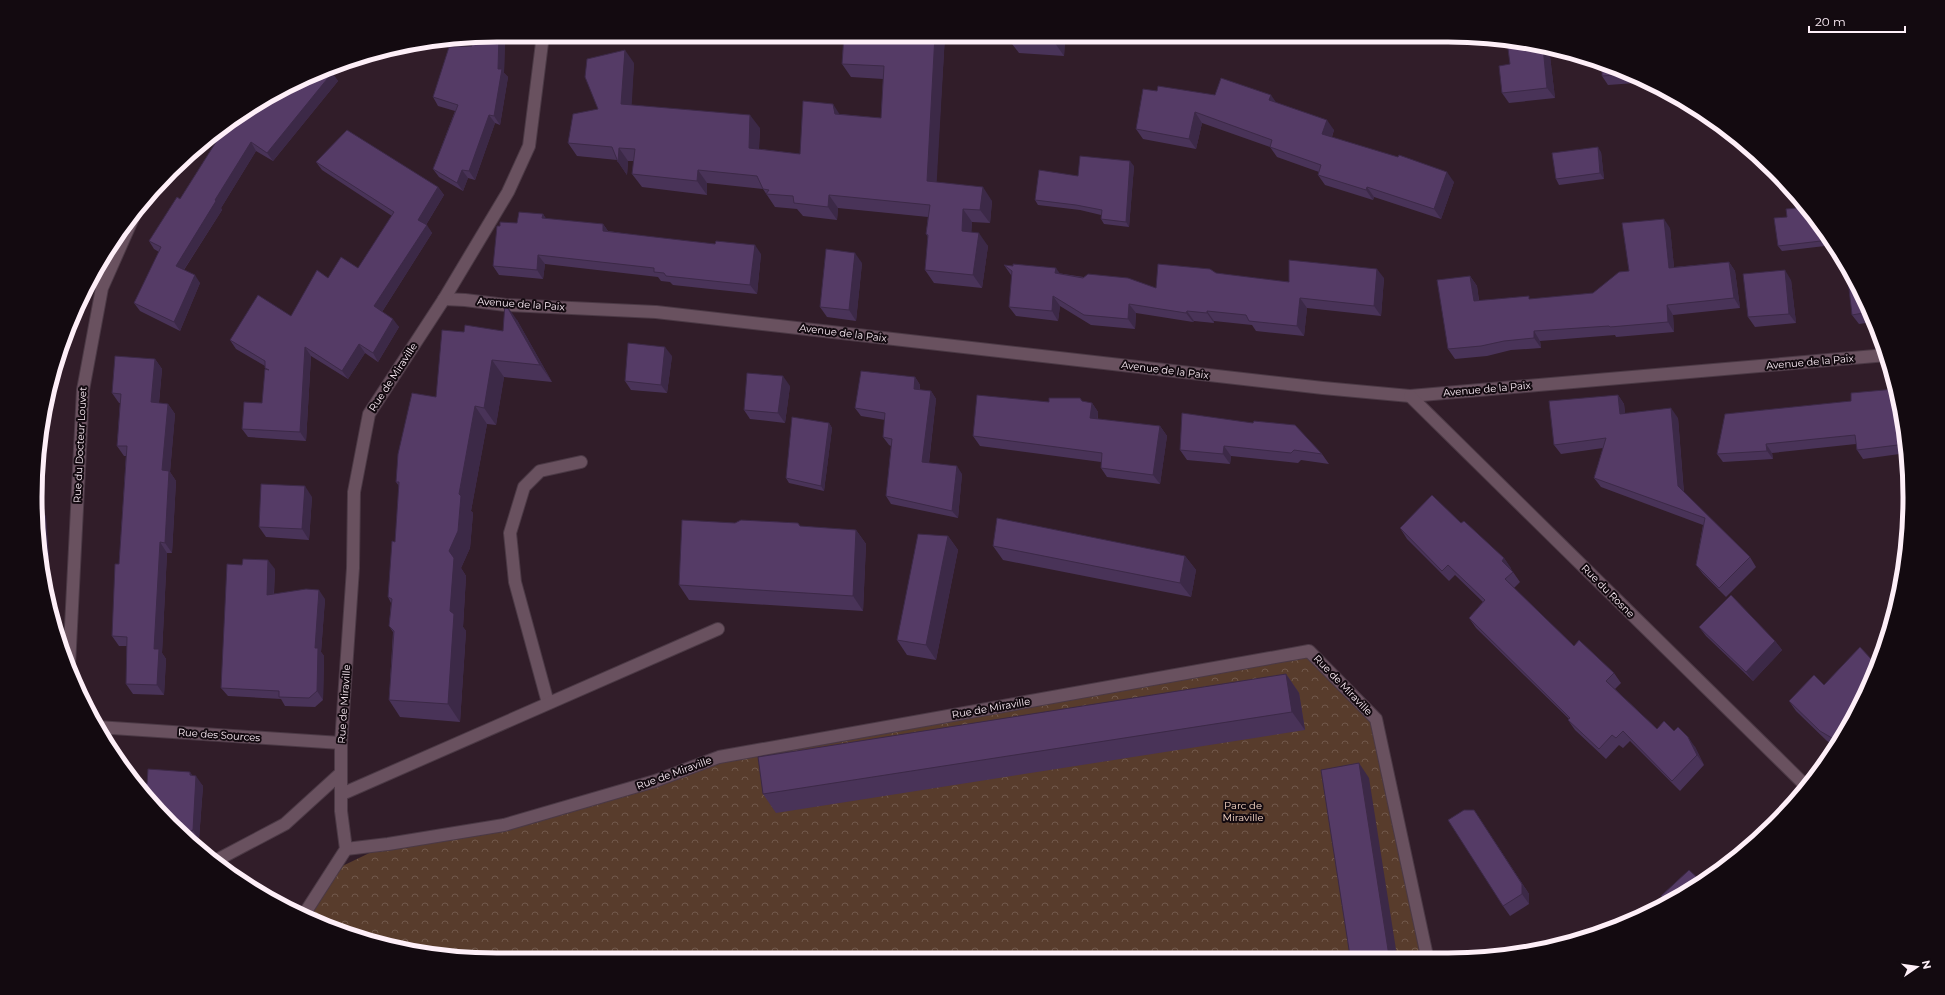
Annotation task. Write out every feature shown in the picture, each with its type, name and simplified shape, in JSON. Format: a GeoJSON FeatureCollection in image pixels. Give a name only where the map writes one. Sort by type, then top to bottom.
{"type":"FeatureCollection","features":[{"type":"Feature","properties":{"kind":"street","name":"Rue de Miraville"},"geometry":{"type":"LineString","coordinates":[[542,42],[528,146],[508,192],[444,299],[369,414],[354,492],[353,568],[341,743],[341,811],[346,849],[388,844],[504,825],[648,783],[719,758],[1309,651],[1376,719],[1426,953]]}},
{"type":"Feature","properties":{"kind":"street","name":"Rue du Docteur Louvet"},"geometry":{"type":"LineString","coordinates":[[70,653],[83,390],[102,288],[128,232]]}},
{"type":"Feature","properties":{"kind":"street","name":"Avenue de la Paix"},"geometry":{"type":"LineString","coordinates":[[444,299],[506,305],[656,312],[1323,388],[1410,396],[1880,356]]}},
{"type":"Feature","properties":{"kind":"street","name":"Rue du Rosne"},"geometry":{"type":"LineString","coordinates":[[1410,396],[1803,783]]}},
{"type":"Feature","properties":{"kind":"street"},"geometry":{"type":"LineString","coordinates":[[548,703],[515,582],[510,533],[524,487],[540,471],[581,462]]}},
{"type":"Feature","properties":{"kind":"street"},"geometry":{"type":"LineString","coordinates":[[342,794],[718,629]]}},
{"type":"Feature","properties":{"kind":"street","name":"Rue des Sources"},"geometry":{"type":"LineString","coordinates":[[105,729],[341,743]]}},
{"type":"Feature","properties":{"kind":"street"},"geometry":{"type":"LineString","coordinates":[[220,859],[285,824],[341,773]]}},
{"type":"Feature","properties":{"kind":"street"},"geometry":{"type":"LineString","coordinates":[[306,911],[346,849]]}},
{"type":"Feature","properties":{"kind":"green space","name":"Parc de Miraville"},"geometry":{"type":"Polygon","coordinates":[[[1309,651],[1376,719],[1426,953],[468,952],[438,949],[380,937],[351,929],[306,911],[330,872],[388,844],[504,825],[719,757],[1309,651]]]}},
{"type":"Feature","properties":{"kind":"building"},"geometry":{"type":"Polygon","coordinates":[[[499,42],[498,69],[502,69],[494,116],[489,115],[469,171],[462,170],[457,183],[433,169],[458,105],[433,97],[449,47],[472,46],[472,43],[499,42]]]}},
{"type":"Feature","properties":{"kind":"building"},"geometry":{"type":"Polygon","coordinates":[[[844,42],[935,42],[927,181],[983,187],[980,210],[963,209],[962,231],[979,233],[973,275],[925,270],[928,235],[926,234],[930,205],[829,195],[828,207],[794,203],[793,196],[766,194],[769,190],[763,189],[757,176],[698,170],[697,181],[632,174],[635,149],[619,148],[618,162],[612,147],[568,143],[573,114],[598,109],[585,77],[587,59],[625,50],[621,104],[750,115],[749,148],[800,154],[803,101],[833,104],[835,114],[881,118],[884,66],[842,64],[844,42]]]}},
{"type":"Feature","properties":{"kind":"building"},"geometry":{"type":"Polygon","coordinates":[[[1508,46],[1544,53],[1547,88],[1502,93],[1499,66],[1510,64],[1508,46]]]}},
{"type":"Feature","properties":{"kind":"building"},"geometry":{"type":"Polygon","coordinates":[[[1602,69],[1617,75],[1602,76],[1602,69]]]}},
{"type":"Feature","properties":{"kind":"building"},"geometry":{"type":"Polygon","coordinates":[[[331,74],[267,153],[251,142],[176,266],[195,275],[174,322],[134,303],[161,247],[149,241],[177,197],[180,199],[220,136],[270,103],[296,89],[331,74]]]}},
{"type":"Feature","properties":{"kind":"building"},"geometry":{"type":"Polygon","coordinates":[[[1221,78],[1271,95],[1269,100],[1327,120],[1322,134],[1398,157],[1399,155],[1447,172],[1434,209],[1367,187],[1366,190],[1318,175],[1321,165],[1270,147],[1272,140],[1195,112],[1189,139],[1136,129],[1143,89],[1157,91],[1158,86],[1215,95],[1221,78]]]}},
{"type":"Feature","properties":{"kind":"building"},"geometry":{"type":"Polygon","coordinates":[[[347,130],[438,187],[418,220],[427,225],[374,306],[393,319],[373,353],[359,344],[342,371],[305,347],[300,432],[242,429],[244,402],[262,403],[265,369],[269,370],[265,368],[265,361],[230,340],[258,295],[291,316],[317,270],[328,278],[341,257],[358,268],[394,212],[316,162],[347,130]]]}},
{"type":"Feature","properties":{"kind":"building"},"geometry":{"type":"Polygon","coordinates":[[[1598,147],[1600,173],[1556,179],[1552,153],[1598,147]]]}},
{"type":"Feature","properties":{"kind":"building"},"geometry":{"type":"Polygon","coordinates":[[[1080,156],[1130,161],[1126,222],[1101,219],[1102,210],[1035,200],[1039,170],[1078,176],[1080,156]]]}},
{"type":"Feature","properties":{"kind":"building"},"geometry":{"type":"Polygon","coordinates":[[[1799,208],[1820,236],[1821,241],[1778,246],[1774,218],[1787,217],[1786,209],[1799,208]]]}},
{"type":"Feature","properties":{"kind":"building"},"geometry":{"type":"Polygon","coordinates":[[[519,212],[543,214],[542,218],[603,224],[603,231],[715,244],[716,241],[755,245],[750,285],[666,276],[664,273],[654,272],[654,268],[538,255],[537,270],[493,266],[497,226],[500,226],[500,222],[517,223],[519,212]]]}},
{"type":"Feature","properties":{"kind":"building"},"geometry":{"type":"Polygon","coordinates":[[[1664,219],[1669,268],[1729,262],[1734,298],[1667,305],[1668,322],[1534,331],[1534,338],[1504,341],[1481,346],[1448,349],[1437,280],[1470,276],[1474,301],[1529,296],[1529,299],[1593,293],[1619,272],[1629,271],[1622,223],[1664,219]]]}},
{"type":"Feature","properties":{"kind":"building"},"geometry":{"type":"Polygon","coordinates":[[[826,249],[855,253],[849,310],[820,307],[826,249]]]}},
{"type":"Feature","properties":{"kind":"building"},"geometry":{"type":"Polygon","coordinates":[[[1289,260],[1377,269],[1374,306],[1300,298],[1297,326],[1249,321],[1246,315],[1207,311],[1207,313],[1187,311],[1186,313],[1129,304],[1128,319],[1084,315],[1053,296],[1052,311],[1009,307],[1012,271],[1004,265],[1013,266],[1013,264],[1056,268],[1055,273],[1083,278],[1088,274],[1128,278],[1156,288],[1158,264],[1210,269],[1216,273],[1289,282],[1289,260]]]}},
{"type":"Feature","properties":{"kind":"building"},"geometry":{"type":"Polygon","coordinates":[[[1785,270],[1789,314],[1748,317],[1743,274],[1785,270]]]}},
{"type":"Feature","properties":{"kind":"building"},"geometry":{"type":"Polygon","coordinates":[[[1848,281],[1864,313],[1852,315],[1848,281]]]}},
{"type":"Feature","properties":{"kind":"building"},"geometry":{"type":"Polygon","coordinates":[[[505,303],[540,365],[492,360],[484,408],[475,406],[459,494],[461,496],[458,531],[449,551],[454,558],[450,611],[454,614],[448,704],[389,700],[394,631],[389,626],[392,599],[388,597],[392,541],[395,542],[399,482],[396,482],[398,454],[412,393],[436,397],[442,330],[464,332],[465,325],[503,331],[505,303]]]}},
{"type":"Feature","properties":{"kind":"building"},"geometry":{"type":"Polygon","coordinates":[[[628,343],[665,347],[661,385],[625,381],[628,343]]]}},
{"type":"Feature","properties":{"kind":"building"},"geometry":{"type":"Polygon","coordinates":[[[115,356],[155,359],[151,402],[168,404],[162,470],[169,471],[165,543],[160,542],[154,649],[159,649],[157,685],[126,684],[127,637],[112,636],[115,564],[119,564],[127,446],[117,446],[121,394],[112,393],[115,356]]]}},
{"type":"Feature","properties":{"kind":"building"},"geometry":{"type":"Polygon","coordinates":[[[861,371],[915,377],[914,389],[931,391],[922,462],[957,466],[952,511],[886,496],[892,439],[883,437],[885,413],[855,408],[861,371]]]}},
{"type":"Feature","properties":{"kind":"building"},"geometry":{"type":"Polygon","coordinates":[[[747,373],[783,376],[778,413],[744,410],[747,373]]]}},
{"type":"Feature","properties":{"kind":"building"},"geometry":{"type":"Polygon","coordinates":[[[1889,390],[1900,445],[1857,450],[1855,435],[1766,444],[1767,451],[1717,454],[1725,414],[1851,401],[1851,393],[1889,390]]]}},
{"type":"Feature","properties":{"kind":"building"},"geometry":{"type":"Polygon","coordinates":[[[977,395],[1049,402],[1049,398],[1080,398],[1082,401],[1092,403],[1090,418],[1160,426],[1153,475],[1101,468],[1102,453],[973,436],[977,395]]]}},
{"type":"Feature","properties":{"kind":"building"},"geometry":{"type":"Polygon","coordinates":[[[1618,395],[1620,414],[1671,408],[1678,486],[1750,557],[1719,588],[1696,565],[1705,518],[1594,478],[1606,438],[1554,445],[1549,401],[1618,395]]]}},
{"type":"Feature","properties":{"kind":"building"},"geometry":{"type":"Polygon","coordinates":[[[1182,413],[1253,423],[1254,421],[1295,425],[1322,454],[1294,450],[1291,453],[1224,446],[1223,454],[1180,450],[1182,413]]]}},
{"type":"Feature","properties":{"kind":"building"},"geometry":{"type":"Polygon","coordinates":[[[792,417],[829,423],[821,486],[786,478],[792,417]]]}},
{"type":"Feature","properties":{"kind":"building"},"geometry":{"type":"Polygon","coordinates":[[[261,484],[305,486],[302,529],[259,527],[261,484]]]}},
{"type":"Feature","properties":{"kind":"building"},"geometry":{"type":"Polygon","coordinates":[[[1432,495],[1461,523],[1464,521],[1504,558],[1502,561],[1513,572],[1505,579],[1574,646],[1579,640],[1614,673],[1606,681],[1657,729],[1664,721],[1674,731],[1678,727],[1688,737],[1697,755],[1672,781],[1623,731],[1616,738],[1612,735],[1599,749],[1568,720],[1570,718],[1469,618],[1485,600],[1448,565],[1442,571],[1400,528],[1432,495]]]}},
{"type":"Feature","properties":{"kind":"building"},"geometry":{"type":"Polygon","coordinates":[[[997,518],[1185,556],[1180,583],[993,546],[997,518]]]}},
{"type":"Feature","properties":{"kind":"building"},"geometry":{"type":"Polygon","coordinates":[[[682,520],[735,523],[741,520],[798,523],[800,526],[856,530],[853,596],[679,585],[682,520]]]}},
{"type":"Feature","properties":{"kind":"building"},"geometry":{"type":"Polygon","coordinates":[[[918,534],[948,536],[926,645],[897,640],[918,534]]]}},
{"type":"Feature","properties":{"kind":"building"},"geometry":{"type":"Polygon","coordinates":[[[243,559],[268,560],[267,595],[306,589],[319,590],[315,648],[318,648],[317,691],[309,698],[279,697],[279,691],[221,688],[227,564],[242,565],[243,559]]]}},
{"type":"Feature","properties":{"kind":"building"},"geometry":{"type":"Polygon","coordinates":[[[1731,595],[1775,641],[1746,672],[1699,627],[1731,595]]]}},
{"type":"Feature","properties":{"kind":"building"},"geometry":{"type":"Polygon","coordinates":[[[1860,647],[1872,660],[1873,659],[1856,699],[1842,725],[1832,738],[1820,731],[1789,701],[1814,675],[1824,685],[1860,647]]]}},
{"type":"Feature","properties":{"kind":"building"},"geometry":{"type":"Polygon","coordinates":[[[1286,674],[1292,712],[763,794],[758,757],[1286,674]]]}},
{"type":"Feature","properties":{"kind":"building"},"geometry":{"type":"Polygon","coordinates":[[[1359,763],[1389,953],[1350,953],[1321,770],[1359,763]]]}},
{"type":"Feature","properties":{"kind":"building"},"geometry":{"type":"Polygon","coordinates":[[[148,769],[190,772],[190,775],[196,776],[193,830],[188,832],[175,820],[143,783],[147,784],[148,769]]]}},
{"type":"Feature","properties":{"kind":"building"},"geometry":{"type":"Polygon","coordinates":[[[1464,810],[1474,810],[1522,884],[1522,894],[1503,906],[1448,820],[1464,810]]]}},
{"type":"Feature","properties":{"kind":"building"},"geometry":{"type":"Polygon","coordinates":[[[1689,870],[1698,878],[1664,898],[1661,896],[1689,870]]]}}]}
